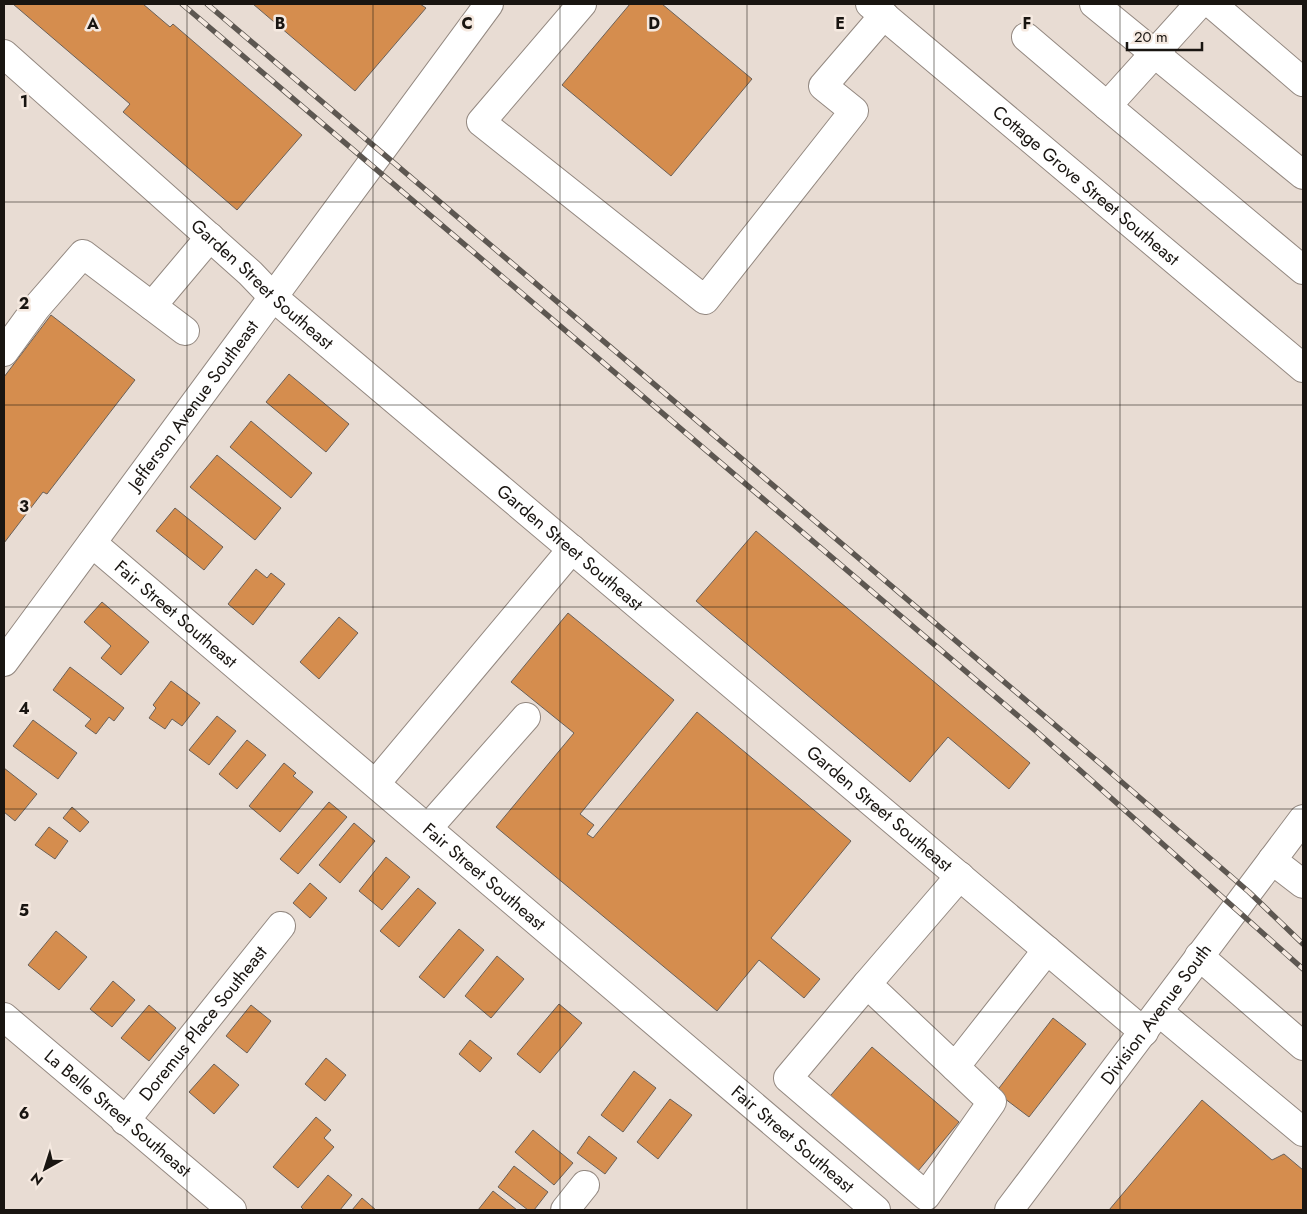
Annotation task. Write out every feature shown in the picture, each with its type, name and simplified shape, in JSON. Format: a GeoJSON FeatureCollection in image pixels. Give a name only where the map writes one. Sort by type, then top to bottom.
{"type":"FeatureCollection","features":[{"type":"Feature","properties":{"kind":"street","name":"Jefferson Avenue Southeast"},"geometry":{"type":"LineString","coordinates":[[4,662],[489,4]]}},
{"type":"Feature","properties":{"kind":"street"},"geometry":{"type":"LineString","coordinates":[[582,4],[481,122],[705,300],[854,111],[823,86],[877,9]]}},
{"type":"Feature","properties":{"kind":"street"},"geometry":{"type":"LineString","coordinates":[[1094,4],[1303,175]]}},
{"type":"Feature","properties":{"kind":"street"},"geometry":{"type":"LineString","coordinates":[[1107,106],[1199,4]]}},
{"type":"Feature","properties":{"kind":"street"},"geometry":{"type":"LineString","coordinates":[[1212,4],[1303,82]]}},
{"type":"Feature","properties":{"kind":"street","name":"Cottage Grove Street Southeast"},"geometry":{"type":"LineString","coordinates":[[877,9],[1303,368]]}},
{"type":"Feature","properties":{"kind":"street"},"geometry":{"type":"LineString","coordinates":[[1026,37],[1303,270]]}},
{"type":"Feature","properties":{"kind":"street","name":"Garden Street Southeast"},"geometry":{"type":"LineString","coordinates":[[4,54],[210,237],[274,297],[1048,950],[1303,1132]]}},
{"type":"Feature","properties":{"kind":"street"},"geometry":{"type":"LineString","coordinates":[[152,306],[210,237]]}},
{"type":"Feature","properties":{"kind":"street"},"geometry":{"type":"LineString","coordinates":[[4,352],[36,308],[83,254],[184,331]]}},
{"type":"Feature","properties":{"kind":"street","name":"Fair Street Southeast"},"geometry":{"type":"LineString","coordinates":[[92,542],[867,1203]]}},
{"type":"Feature","properties":{"kind":"street"},"geometry":{"type":"LineString","coordinates":[[376,783],[572,549]]}},
{"type":"Feature","properties":{"kind":"street"},"geometry":{"type":"LineString","coordinates":[[428,828],[526,717]]}},
{"type":"Feature","properties":{"kind":"street","name":"Division Avenue South"},"geometry":{"type":"LineString","coordinates":[[1009,1210],[1303,819]]}},
{"type":"Feature","properties":{"kind":"street"},"geometry":{"type":"LineString","coordinates":[[1272,860],[1303,884]]}},
{"type":"Feature","properties":{"kind":"street"},"geometry":{"type":"LineString","coordinates":[[867,984],[992,1102],[926,1196],[788,1078],[867,984],[960,876]]}},
{"type":"Feature","properties":{"kind":"street","name":"Doremus Place Southeast"},"geometry":{"type":"LineString","coordinates":[[125,1121],[281,926]]}},
{"type":"Feature","properties":{"kind":"street"},"geometry":{"type":"LineString","coordinates":[[955,1067],[1048,950]]}},
{"type":"Feature","properties":{"kind":"street"},"geometry":{"type":"LineString","coordinates":[[1199,956],[1303,1046]]}},
{"type":"Feature","properties":{"kind":"street","name":"La Belle Street Southeast"},"geometry":{"type":"LineString","coordinates":[[4,1017],[232,1210]]}},
{"type":"Feature","properties":{"kind":"street"},"geometry":{"type":"LineString","coordinates":[[789,1137],[816,1103]]}},
{"type":"Feature","properties":{"kind":"street"},"geometry":{"type":"LineString","coordinates":[[867,1203],[885,1162]]}},
{"type":"Feature","properties":{"kind":"street"},"geometry":{"type":"LineString","coordinates":[[565,1210],[585,1185]]}},
{"type":"Feature","properties":{"kind":"building"},"geometry":{"type":"Polygon","coordinates":[[[13,4],[143,4],[170,27],[173,24],[302,135],[237,210],[123,112],[130,104],[13,4]]]}},
{"type":"Feature","properties":{"kind":"building"},"geometry":{"type":"Polygon","coordinates":[[[253,4],[420,4],[426,8],[355,91],[253,4]]]}},
{"type":"Feature","properties":{"kind":"building"},"geometry":{"type":"Polygon","coordinates":[[[630,4],[662,4],[752,79],[671,176],[562,85],[630,4]]]}},
{"type":"Feature","properties":{"kind":"building"},"geometry":{"type":"Polygon","coordinates":[[[51,315],[135,380],[47,494],[43,492],[4,543],[4,377],[51,315]]]}},
{"type":"Feature","properties":{"kind":"building"},"geometry":{"type":"Polygon","coordinates":[[[289,374],[349,424],[326,452],[266,402],[289,374]]]}},
{"type":"Feature","properties":{"kind":"building"},"geometry":{"type":"Polygon","coordinates":[[[251,421],[312,473],[291,498],[230,447],[251,421]]]}},
{"type":"Feature","properties":{"kind":"building"},"geometry":{"type":"Polygon","coordinates":[[[217,455],[281,508],[255,540],[190,487],[217,455]]]}},
{"type":"Feature","properties":{"kind":"building"},"geometry":{"type":"Polygon","coordinates":[[[175,508],[223,547],[204,570],[156,531],[175,508]]]}},
{"type":"Feature","properties":{"kind":"building"},"geometry":{"type":"Polygon","coordinates":[[[756,531],[1030,763],[1009,789],[948,737],[910,782],[696,601],[756,531]]]}},
{"type":"Feature","properties":{"kind":"building"},"geometry":{"type":"Polygon","coordinates":[[[256,569],[267,578],[271,573],[285,584],[253,625],[228,604],[256,569]]]}},
{"type":"Feature","properties":{"kind":"building"},"geometry":{"type":"Polygon","coordinates":[[[102,602],[149,642],[121,675],[101,658],[111,646],[84,622],[102,602]]]}},
{"type":"Feature","properties":{"kind":"building"},"geometry":{"type":"Polygon","coordinates":[[[568,613],[674,700],[580,814],[594,825],[587,834],[593,838],[697,712],[851,841],[771,938],[820,979],[804,998],[759,960],[717,1011],[496,827],[574,733],[511,682],[568,613]]]}},
{"type":"Feature","properties":{"kind":"building"},"geometry":{"type":"Polygon","coordinates":[[[339,617],[358,633],[319,679],[300,662],[339,617]]]}},
{"type":"Feature","properties":{"kind":"building"},"geometry":{"type":"Polygon","coordinates":[[[70,667],[124,708],[114,721],[109,717],[96,734],[85,726],[91,719],[53,690],[70,667]]]}},
{"type":"Feature","properties":{"kind":"building"},"geometry":{"type":"Polygon","coordinates":[[[171,681],[200,703],[182,726],[172,719],[165,729],[149,718],[156,708],[153,705],[171,681]]]}},
{"type":"Feature","properties":{"kind":"building"},"geometry":{"type":"Polygon","coordinates":[[[217,716],[236,731],[209,765],[189,750],[217,716]]]}},
{"type":"Feature","properties":{"kind":"building"},"geometry":{"type":"Polygon","coordinates":[[[33,720],[77,753],[58,779],[13,746],[33,720]]]}},
{"type":"Feature","properties":{"kind":"building"},"geometry":{"type":"Polygon","coordinates":[[[247,740],[266,755],[237,789],[219,774],[247,740]]]}},
{"type":"Feature","properties":{"kind":"building"},"geometry":{"type":"Polygon","coordinates":[[[284,763],[296,773],[293,776],[313,792],[280,832],[249,806],[284,763]]]}},
{"type":"Feature","properties":{"kind":"building"},"geometry":{"type":"Polygon","coordinates":[[[4,768],[37,794],[15,821],[4,812],[4,768]]]}},
{"type":"Feature","properties":{"kind":"building"},"geometry":{"type":"Polygon","coordinates":[[[329,802],[347,817],[298,874],[280,859],[329,802]]]}},
{"type":"Feature","properties":{"kind":"building"},"geometry":{"type":"Polygon","coordinates":[[[72,807],[89,822],[80,832],[63,818],[72,807]]]}},
{"type":"Feature","properties":{"kind":"building"},"geometry":{"type":"Polygon","coordinates":[[[354,823],[375,841],[340,883],[319,865],[354,823]]]}},
{"type":"Feature","properties":{"kind":"building"},"geometry":{"type":"Polygon","coordinates":[[[49,827],[68,841],[55,859],[35,845],[49,827]]]}},
{"type":"Feature","properties":{"kind":"building"},"geometry":{"type":"Polygon","coordinates":[[[386,857],[410,877],[382,910],[359,891],[386,857]]]}},
{"type":"Feature","properties":{"kind":"building"},"geometry":{"type":"Polygon","coordinates":[[[310,883],[327,898],[310,918],[293,903],[310,883]]]}},
{"type":"Feature","properties":{"kind":"building"},"geometry":{"type":"Polygon","coordinates":[[[418,888],[436,903],[399,947],[380,931],[418,888]]]}},
{"type":"Feature","properties":{"kind":"building"},"geometry":{"type":"Polygon","coordinates":[[[459,929],[484,950],[444,998],[419,977],[459,929]]]}},
{"type":"Feature","properties":{"kind":"building"},"geometry":{"type":"Polygon","coordinates":[[[56,931],[87,957],[59,990],[28,965],[56,931]]]}},
{"type":"Feature","properties":{"kind":"building"},"geometry":{"type":"Polygon","coordinates":[[[497,956],[524,979],[491,1018],[465,996],[497,956]]]}},
{"type":"Feature","properties":{"kind":"building"},"geometry":{"type":"Polygon","coordinates":[[[113,981],[135,1000],[112,1027],[90,1009],[113,981]]]}},
{"type":"Feature","properties":{"kind":"building"},"geometry":{"type":"Polygon","coordinates":[[[559,1004],[582,1023],[540,1073],[517,1054],[559,1004]]]}},
{"type":"Feature","properties":{"kind":"building"},"geometry":{"type":"Polygon","coordinates":[[[149,1005],[176,1028],[149,1061],[121,1038],[149,1005]]]}},
{"type":"Feature","properties":{"kind":"building"},"geometry":{"type":"Polygon","coordinates":[[[251,1005],[271,1021],[247,1053],[226,1036],[251,1005]]]}},
{"type":"Feature","properties":{"kind":"building"},"geometry":{"type":"Polygon","coordinates":[[[1053,1018],[1086,1044],[1029,1117],[996,1092],[1053,1018]]]}},
{"type":"Feature","properties":{"kind":"building"},"geometry":{"type":"Polygon","coordinates":[[[470,1040],[492,1058],[480,1072],[459,1054],[470,1040]]]}},
{"type":"Feature","properties":{"kind":"building"},"geometry":{"type":"Polygon","coordinates":[[[872,1047],[959,1122],[913,1177],[825,1102],[872,1047]]]}},
{"type":"Feature","properties":{"kind":"building"},"geometry":{"type":"Polygon","coordinates":[[[326,1058],[346,1075],[325,1101],[305,1084],[326,1058]]]}},
{"type":"Feature","properties":{"kind":"building"},"geometry":{"type":"Polygon","coordinates":[[[214,1064],[239,1085],[214,1114],[189,1092],[214,1064]]]}},
{"type":"Feature","properties":{"kind":"building"},"geometry":{"type":"Polygon","coordinates":[[[634,1071],[656,1088],[623,1132],[601,1115],[634,1071]]]}},
{"type":"Feature","properties":{"kind":"building"},"geometry":{"type":"Polygon","coordinates":[[[670,1099],[692,1115],[658,1159],[637,1142],[670,1099]]]}},
{"type":"Feature","properties":{"kind":"building"},"geometry":{"type":"Polygon","coordinates":[[[1202,1100],[1272,1160],[1284,1154],[1303,1170],[1303,1210],[1109,1210],[1202,1100]]]}},
{"type":"Feature","properties":{"kind":"building"},"geometry":{"type":"Polygon","coordinates":[[[316,1117],[331,1130],[324,1138],[334,1147],[298,1188],[273,1167],[316,1117]]]}},
{"type":"Feature","properties":{"kind":"building"},"geometry":{"type":"Polygon","coordinates":[[[533,1130],[573,1163],[554,1185],[515,1152],[533,1130]]]}},
{"type":"Feature","properties":{"kind":"building"},"geometry":{"type":"Polygon","coordinates":[[[589,1136],[617,1158],[605,1174],[577,1153],[589,1136]]]}},
{"type":"Feature","properties":{"kind":"building"},"geometry":{"type":"Polygon","coordinates":[[[514,1166],[548,1192],[534,1210],[528,1210],[498,1187],[514,1166]]]}},
{"type":"Feature","properties":{"kind":"building"},"geometry":{"type":"Polygon","coordinates":[[[328,1175],[352,1195],[340,1210],[304,1210],[301,1207],[328,1175]]]}},
{"type":"Feature","properties":{"kind":"building"},"geometry":{"type":"Polygon","coordinates":[[[493,1191],[517,1210],[478,1210],[493,1191]]]}},
{"type":"Feature","properties":{"kind":"building"},"geometry":{"type":"Polygon","coordinates":[[[362,1198],[376,1210],[352,1210],[362,1198]]]}},
{"type":"Feature","properties":{"kind":"railway"},"geometry":{"type":"LineString","coordinates":[[182,4],[1037,732],[1303,969]]}},
{"type":"Feature","properties":{"kind":"railway"},"geometry":{"type":"LineString","coordinates":[[207,4],[1102,765],[1249,892],[1303,944]]}}]}
